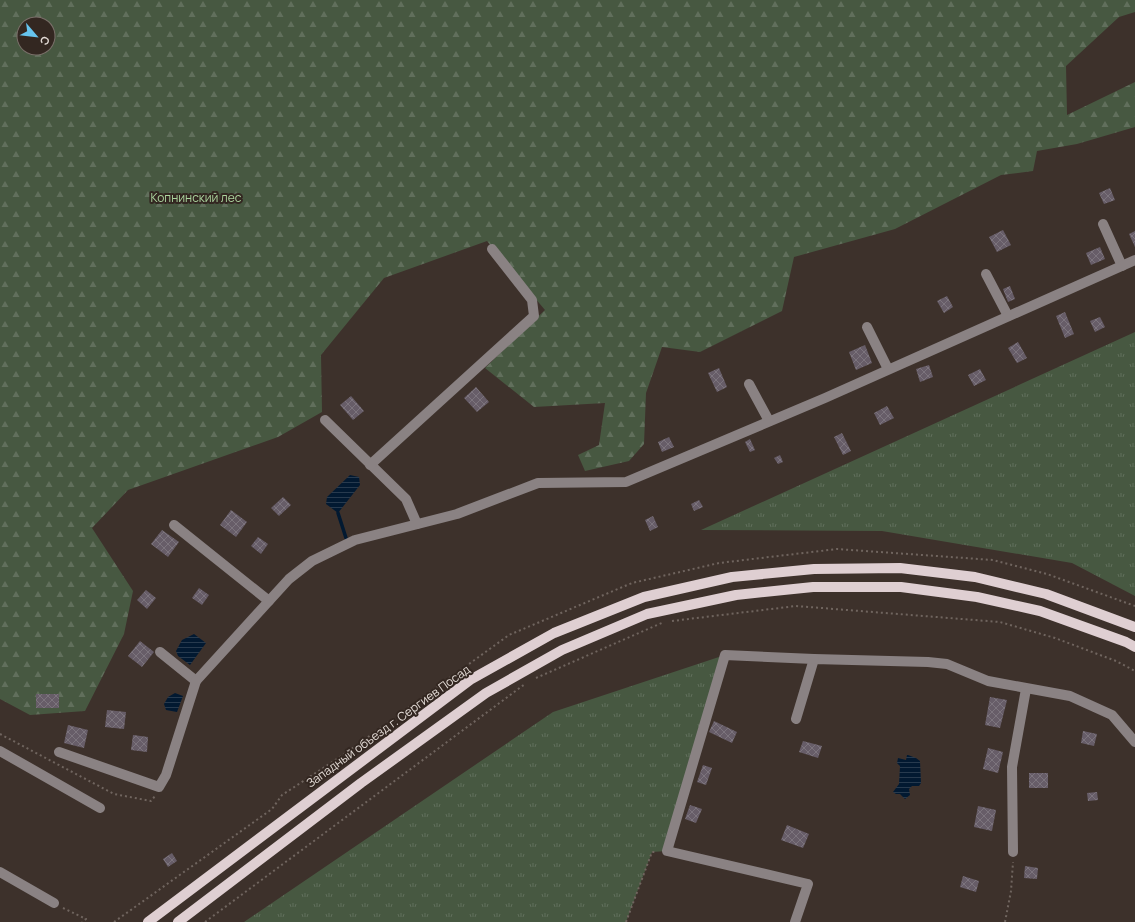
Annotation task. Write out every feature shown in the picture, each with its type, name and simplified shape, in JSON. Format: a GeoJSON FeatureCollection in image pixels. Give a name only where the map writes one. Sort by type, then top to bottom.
{"type":"FeatureCollection","features":[{"type":"Feature","properties":{"kind":"main road","name":"Западный объезд г. Сергиев Посад"},"geometry":{"type":"LineString","coordinates":[[148,922],[470,680],[554,633],[644,597],[732,577],[814,569],[900,568],[975,577],[1046,594],[1135,627]]}},
{"type":"Feature","properties":{"kind":"main road"},"geometry":{"type":"LineString","coordinates":[[178,922],[361,783],[486,693],[562,650],[647,614],[736,595],[813,587],[901,587],[977,597],[1040,611],[1135,646]]}},
{"type":"Feature","properties":{"kind":"street"},"geometry":{"type":"LineString","coordinates":[[1103,224],[1122,266]]}},
{"type":"Feature","properties":{"kind":"street"},"geometry":{"type":"LineString","coordinates":[[370,465],[534,316],[532,300],[492,249]]}},
{"type":"Feature","properties":{"kind":"street"},"geometry":{"type":"LineString","coordinates":[[59,752],[159,787],[166,776],[196,681],[289,580],[312,561],[355,540],[457,514],[538,483],[626,482],[888,370],[1135,260]]}},
{"type":"Feature","properties":{"kind":"street"},"geometry":{"type":"LineString","coordinates":[[986,274],[1008,316]]}},
{"type":"Feature","properties":{"kind":"street"},"geometry":{"type":"LineString","coordinates":[[866,327],[888,370]]}},
{"type":"Feature","properties":{"kind":"street"},"geometry":{"type":"LineString","coordinates":[[749,384],[769,421]]}},
{"type":"Feature","properties":{"kind":"street"},"geometry":{"type":"LineString","coordinates":[[325,420],[406,500],[418,524]]}},
{"type":"Feature","properties":{"kind":"street"},"geometry":{"type":"LineString","coordinates":[[174,525],[269,601]]}},
{"type":"Feature","properties":{"kind":"street"},"geometry":{"type":"LineString","coordinates":[[160,652],[196,681]]}},
{"type":"Feature","properties":{"kind":"street"},"geometry":{"type":"LineString","coordinates":[[795,922],[808,884],[667,851],[726,655],[928,662],[947,664],[988,681],[1070,696],[1112,715],[1135,742]]}},
{"type":"Feature","properties":{"kind":"street"},"geometry":{"type":"LineString","coordinates":[[796,718],[814,659]]}},
{"type":"Feature","properties":{"kind":"street"},"geometry":{"type":"LineString","coordinates":[[1013,852],[1012,768],[1026,689]]}},
{"type":"Feature","properties":{"kind":"street"},"geometry":{"type":"LineString","coordinates":[[0,752],[100,808]]}},
{"type":"Feature","properties":{"kind":"street"},"geometry":{"type":"LineString","coordinates":[[0,872],[54,903]]}},
{"type":"Feature","properties":{"kind":"path"},"geometry":{"type":"LineString","coordinates":[[114,922],[272,809],[282,795],[346,753],[509,634],[632,583],[719,563],[837,549],[993,560],[1047,574],[1135,606]]}},
{"type":"Feature","properties":{"kind":"path"},"geometry":{"type":"LineString","coordinates":[[205,922],[529,681],[666,621],[796,606],[1000,622],[1055,638],[1116,661],[1135,671]]}},
{"type":"Feature","properties":{"kind":"path"},"geometry":{"type":"LineString","coordinates":[[0,734],[114,794],[151,801],[158,793],[159,787]]}},
{"type":"Feature","properties":{"kind":"path"},"geometry":{"type":"LineString","coordinates":[[626,922],[652,852],[667,851]]}},
{"type":"Feature","properties":{"kind":"path"},"geometry":{"type":"LineString","coordinates":[[1005,922],[1012,884],[1013,852]]}},
{"type":"Feature","properties":{"kind":"path"},"geometry":{"type":"LineString","coordinates":[[54,903],[86,919],[88,922]]}},
{"type":"Feature","properties":{"kind":"path"},"geometry":{"type":"LineString","coordinates":[[82,922],[86,919]]}},
{"type":"Feature","properties":{"kind":"green space","name":"Копнинский лес"},"geometry":{"type":"Polygon","coordinates":[[[0,0],[1135,0],[1135,12],[1119,17],[1066,66],[1067,115],[1135,82],[1135,127],[1077,144],[1037,151],[1033,171],[1001,175],[895,229],[794,257],[782,311],[700,352],[662,347],[646,393],[644,444],[629,461],[585,471],[578,455],[599,445],[605,403],[534,407],[485,368],[545,310],[487,241],[384,278],[321,355],[322,412],[278,437],[128,490],[92,528],[133,591],[124,634],[85,711],[30,715],[0,699],[0,0]]]}},
{"type":"Feature","properties":{"kind":"green space"},"geometry":{"type":"Polygon","coordinates":[[[1135,332],[1135,596],[1072,563],[882,531],[701,530],[1135,332]]]}},
{"type":"Feature","properties":{"kind":"green space"},"geometry":{"type":"Polygon","coordinates":[[[725,655],[667,851],[652,852],[626,922],[244,922],[553,712],[725,655]]]}},
{"type":"Feature","properties":{"kind":"water"},"geometry":{"type":"Polygon","coordinates":[[[350,475],[359,477],[360,485],[338,513],[326,504],[327,497],[350,475]]]}},
{"type":"Feature","properties":{"kind":"water"},"geometry":{"type":"Polygon","coordinates":[[[194,634],[206,643],[190,665],[178,656],[176,651],[182,640],[194,634]]]}},
{"type":"Feature","properties":{"kind":"water"},"geometry":{"type":"Polygon","coordinates":[[[175,693],[183,696],[177,712],[166,710],[164,704],[168,697],[175,693]]]}},
{"type":"Feature","properties":{"kind":"water"},"geometry":{"type":"Polygon","coordinates":[[[907,755],[920,761],[921,783],[919,786],[912,786],[909,789],[910,795],[905,799],[900,794],[893,792],[899,784],[900,766],[897,763],[898,758],[906,760],[907,755]]]}},
{"type":"Feature","properties":{"kind":"building"},"geometry":{"type":"Polygon","coordinates":[[[1110,188],[1115,200],[1104,204],[1099,193],[1110,188]]]}},
{"type":"Feature","properties":{"kind":"building"},"geometry":{"type":"Polygon","coordinates":[[[1003,230],[1011,245],[997,252],[989,237],[1003,230]]]}},
{"type":"Feature","properties":{"kind":"building"},"geometry":{"type":"Polygon","coordinates":[[[1135,231],[1135,247],[1129,234],[1135,231]]]}},
{"type":"Feature","properties":{"kind":"building"},"geometry":{"type":"Polygon","coordinates":[[[1100,247],[1105,259],[1091,265],[1086,253],[1100,247]]]}},
{"type":"Feature","properties":{"kind":"building"},"geometry":{"type":"Polygon","coordinates":[[[1010,286],[1015,299],[1008,302],[1003,289],[1010,286]]]}},
{"type":"Feature","properties":{"kind":"building"},"geometry":{"type":"Polygon","coordinates":[[[947,296],[953,307],[944,313],[937,301],[947,296]]]}},
{"type":"Feature","properties":{"kind":"building"},"geometry":{"type":"Polygon","coordinates":[[[1065,312],[1074,334],[1065,338],[1056,316],[1065,312]]]}},
{"type":"Feature","properties":{"kind":"building"},"geometry":{"type":"Polygon","coordinates":[[[1100,317],[1105,327],[1095,332],[1090,321],[1100,317]]]}},
{"type":"Feature","properties":{"kind":"building"},"geometry":{"type":"Polygon","coordinates":[[[1018,342],[1027,358],[1017,363],[1008,348],[1018,342]]]}},
{"type":"Feature","properties":{"kind":"building"},"geometry":{"type":"Polygon","coordinates":[[[865,345],[872,363],[856,370],[849,352],[865,345]]]}},
{"type":"Feature","properties":{"kind":"building"},"geometry":{"type":"Polygon","coordinates":[[[929,365],[933,377],[920,382],[916,369],[929,365]]]}},
{"type":"Feature","properties":{"kind":"building"},"geometry":{"type":"Polygon","coordinates":[[[719,368],[727,387],[717,392],[708,373],[719,368]]]}},
{"type":"Feature","properties":{"kind":"building"},"geometry":{"type":"Polygon","coordinates":[[[980,369],[986,380],[974,386],[968,375],[980,369]]]}},
{"type":"Feature","properties":{"kind":"building"},"geometry":{"type":"Polygon","coordinates":[[[476,387],[489,402],[477,412],[464,398],[476,387]]]}},
{"type":"Feature","properties":{"kind":"building"},"geometry":{"type":"Polygon","coordinates":[[[351,396],[364,411],[353,420],[340,405],[351,396]]]}},
{"type":"Feature","properties":{"kind":"building"},"geometry":{"type":"Polygon","coordinates":[[[887,406],[894,418],[880,425],[874,413],[887,406]]]}},
{"type":"Feature","properties":{"kind":"building"},"geometry":{"type":"Polygon","coordinates":[[[842,433],[851,451],[843,455],[834,437],[842,433]]]}},
{"type":"Feature","properties":{"kind":"building"},"geometry":{"type":"Polygon","coordinates":[[[669,437],[674,447],[662,452],[658,442],[669,437]]]}},
{"type":"Feature","properties":{"kind":"building"},"geometry":{"type":"Polygon","coordinates":[[[750,439],[755,450],[750,452],[745,442],[750,439]]]}},
{"type":"Feature","properties":{"kind":"building"},"geometry":{"type":"Polygon","coordinates":[[[780,455],[783,462],[778,464],[774,458],[780,455]]]}},
{"type":"Feature","properties":{"kind":"building"},"geometry":{"type":"Polygon","coordinates":[[[283,497],[291,505],[279,516],[271,508],[283,497]]]}},
{"type":"Feature","properties":{"kind":"building"},"geometry":{"type":"Polygon","coordinates":[[[699,500],[703,507],[694,511],[691,504],[699,500]]]}},
{"type":"Feature","properties":{"kind":"building"},"geometry":{"type":"Polygon","coordinates":[[[231,510],[247,522],[236,537],[220,525],[231,510]]]}},
{"type":"Feature","properties":{"kind":"building"},"geometry":{"type":"Polygon","coordinates":[[[653,516],[658,527],[650,531],[645,520],[653,516]]]}},
{"type":"Feature","properties":{"kind":"building"},"geometry":{"type":"Polygon","coordinates":[[[162,530],[179,542],[168,557],[151,544],[162,530]]]}},
{"type":"Feature","properties":{"kind":"building"},"geometry":{"type":"Polygon","coordinates":[[[258,537],[268,544],[261,554],[251,546],[258,537]]]}},
{"type":"Feature","properties":{"kind":"building"},"geometry":{"type":"Polygon","coordinates":[[[199,588],[209,595],[202,605],[192,598],[199,588]]]}},
{"type":"Feature","properties":{"kind":"building"},"geometry":{"type":"Polygon","coordinates":[[[146,590],[156,598],[147,609],[137,600],[146,590]]]}},
{"type":"Feature","properties":{"kind":"building"},"geometry":{"type":"Polygon","coordinates":[[[140,641],[154,652],[142,667],[128,656],[140,641]]]}},
{"type":"Feature","properties":{"kind":"building"},"geometry":{"type":"Polygon","coordinates":[[[36,694],[59,694],[59,708],[36,708],[36,694]]]}},
{"type":"Feature","properties":{"kind":"building"},"geometry":{"type":"Polygon","coordinates":[[[990,697],[1007,700],[1000,728],[985,725],[990,697]]]}},
{"type":"Feature","properties":{"kind":"building"},"geometry":{"type":"Polygon","coordinates":[[[107,710],[126,712],[124,729],[105,727],[107,710]]]}},
{"type":"Feature","properties":{"kind":"building"},"geometry":{"type":"Polygon","coordinates":[[[714,721],[737,732],[732,743],[709,732],[714,721]]]}},
{"type":"Feature","properties":{"kind":"building"},"geometry":{"type":"Polygon","coordinates":[[[68,725],[88,730],[84,748],[64,743],[68,725]]]}},
{"type":"Feature","properties":{"kind":"building"},"geometry":{"type":"Polygon","coordinates":[[[1083,731],[1097,734],[1094,746],[1081,743],[1083,731]]]}},
{"type":"Feature","properties":{"kind":"building"},"geometry":{"type":"Polygon","coordinates":[[[133,735],[148,737],[147,752],[131,750],[133,735]]]}},
{"type":"Feature","properties":{"kind":"building"},"geometry":{"type":"Polygon","coordinates":[[[803,741],[822,746],[818,758],[799,752],[803,741]]]}},
{"type":"Feature","properties":{"kind":"building"},"geometry":{"type":"Polygon","coordinates":[[[988,748],[1003,752],[998,773],[983,769],[988,748]]]}},
{"type":"Feature","properties":{"kind":"building"},"geometry":{"type":"Polygon","coordinates":[[[703,765],[712,768],[706,785],[697,782],[703,765]]]}},
{"type":"Feature","properties":{"kind":"building"},"geometry":{"type":"Polygon","coordinates":[[[1029,773],[1048,773],[1048,788],[1029,788],[1029,773]]]}},
{"type":"Feature","properties":{"kind":"building"},"geometry":{"type":"Polygon","coordinates":[[[1097,792],[1098,800],[1088,801],[1087,793],[1097,792]]]}},
{"type":"Feature","properties":{"kind":"building"},"geometry":{"type":"Polygon","coordinates":[[[690,805],[702,809],[696,823],[685,819],[690,805]]]}},
{"type":"Feature","properties":{"kind":"building"},"geometry":{"type":"Polygon","coordinates":[[[978,806],[996,810],[992,831],[974,827],[978,806]]]}},
{"type":"Feature","properties":{"kind":"building"},"geometry":{"type":"Polygon","coordinates":[[[787,825],[809,834],[803,848],[781,840],[787,825]]]}},
{"type":"Feature","properties":{"kind":"building"},"geometry":{"type":"Polygon","coordinates":[[[172,853],[177,861],[168,867],[163,859],[172,853]]]}},
{"type":"Feature","properties":{"kind":"building"},"geometry":{"type":"Polygon","coordinates":[[[1025,866],[1038,868],[1037,879],[1024,878],[1025,866]]]}},
{"type":"Feature","properties":{"kind":"building"},"geometry":{"type":"Polygon","coordinates":[[[963,876],[979,881],[976,892],[960,887],[963,876]]]}},
{"type":"Feature","properties":{"kind":"waterway"},"geometry":{"type":"LineString","coordinates":[[338,513],[346,538]]}}]}
